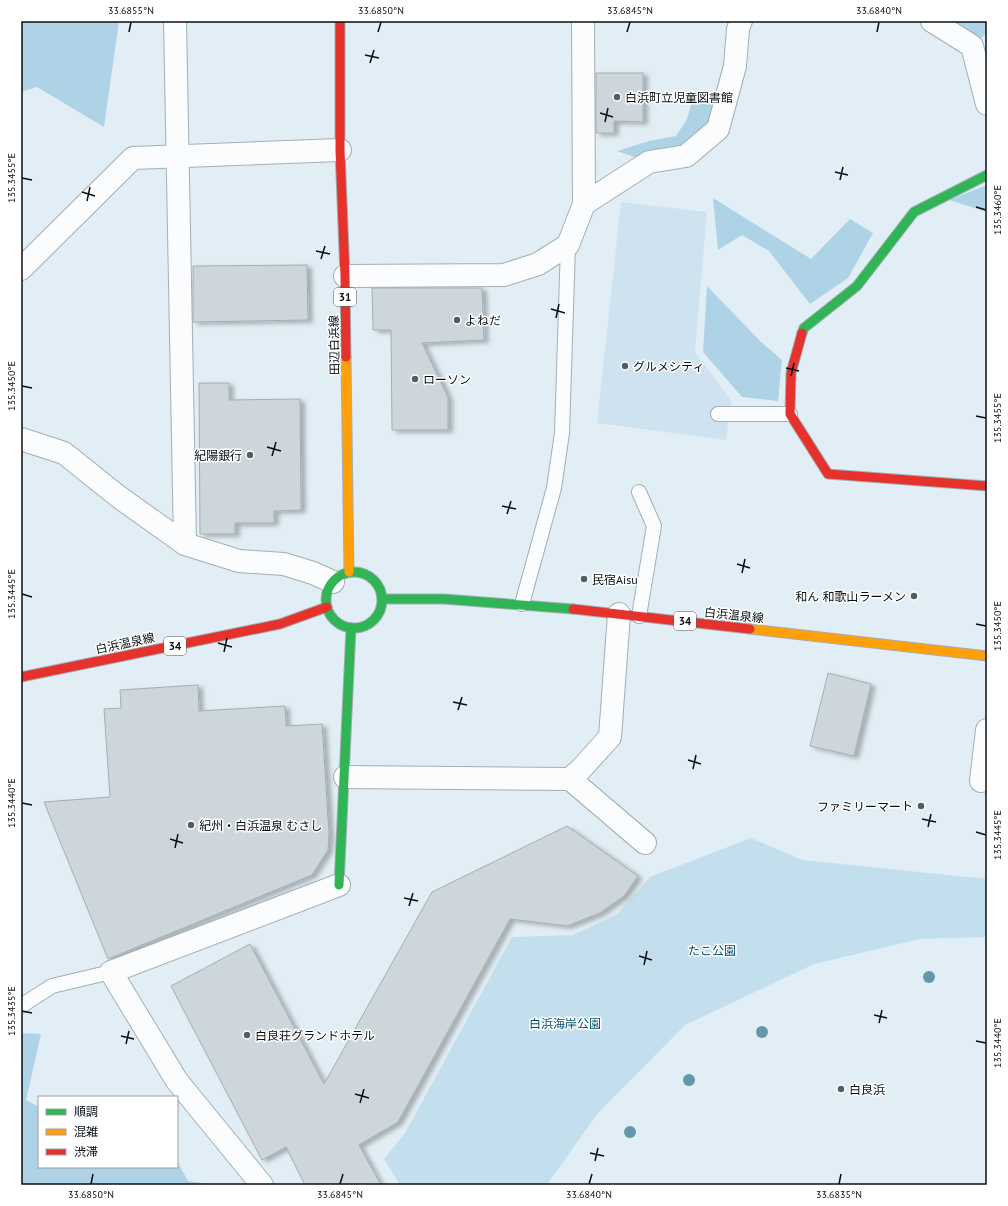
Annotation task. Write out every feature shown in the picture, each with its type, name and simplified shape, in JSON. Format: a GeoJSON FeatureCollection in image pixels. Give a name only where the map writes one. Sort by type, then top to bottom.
{"type":"FeatureCollection","features":[{"type":"Feature","properties":{"kind":"main road","name":"田辺白浜線"},"geometry":{"type":"LineString","coordinates":[[340,21],[340,150],[345,276],[341,577]]}},
{"type":"Feature","properties":{"kind":"main road"},"geometry":{"type":"LineString","coordinates":[[987,175],[914,212],[857,286],[804,328],[791,373],[790,414],[828,474],[987,486]]}},
{"type":"Feature","properties":{"kind":"main road"},"geometry":{"type":"LineString","coordinates":[[357,572],[372,578],[377,584],[382,599],[378,614],[373,621],[359,628],[351,628],[343,626],[330,615],[326,598],[328,589],[341,577],[357,572]]}},
{"type":"Feature","properties":{"kind":"main road","name":"白浜温泉線"},"geometry":{"type":"LineString","coordinates":[[382,599],[444,599],[522,604],[987,656]]}},
{"type":"Feature","properties":{"kind":"main road","name":"白浜温泉線"},"geometry":{"type":"LineString","coordinates":[[21,677],[280,624],[327,607]]}},
{"type":"Feature","properties":{"kind":"main road"},"geometry":{"type":"LineString","coordinates":[[339,885],[350,685],[351,628]]}},
{"type":"Feature","properties":{"kind":"street"},"geometry":{"type":"LineString","coordinates":[[175,21],[179,157],[185,544]]}},
{"type":"Feature","properties":{"kind":"street"},"geometry":{"type":"LineString","coordinates":[[345,276],[504,275],[538,264],[568,245],[584,204],[583,21]]}},
{"type":"Feature","properties":{"kind":"street"},"geometry":{"type":"LineString","coordinates":[[584,204],[649,162],[686,156],[718,129],[735,66],[738,29],[741,21]]}},
{"type":"Feature","properties":{"kind":"street"},"geometry":{"type":"LineString","coordinates":[[932,21],[972,46],[987,104]]}},
{"type":"Feature","properties":{"kind":"street"},"geometry":{"type":"LineString","coordinates":[[21,269],[133,158],[340,150]]}},
{"type":"Feature","properties":{"kind":"street"},"geometry":{"type":"LineString","coordinates":[[21,439],[64,453],[119,497],[185,544],[239,561],[284,564],[313,574],[341,577]]}},
{"type":"Feature","properties":{"kind":"street"},"geometry":{"type":"LineString","coordinates":[[570,779],[610,737],[629,615]]}},
{"type":"Feature","properties":{"kind":"street"},"geometry":{"type":"LineString","coordinates":[[982,781],[987,730]]}},
{"type":"Feature","properties":{"kind":"street"},"geometry":{"type":"LineString","coordinates":[[345,777],[570,779],[645,843]]}},
{"type":"Feature","properties":{"kind":"street"},"geometry":{"type":"LineString","coordinates":[[262,1185],[178,1081],[111,972],[339,885]]}},
{"type":"Feature","properties":{"kind":"lane"},"geometry":{"type":"LineString","coordinates":[[522,604],[554,488],[562,433],[568,245]]}},
{"type":"Feature","properties":{"kind":"lane"},"geometry":{"type":"LineString","coordinates":[[718,414],[790,414]]}},
{"type":"Feature","properties":{"kind":"lane"},"geometry":{"type":"LineString","coordinates":[[629,615],[654,526],[639,492]]}},
{"type":"Feature","properties":{"kind":"lane"},"geometry":{"type":"LineString","coordinates":[[21,1006],[52,986],[111,972]]}},
{"type":"Feature","properties":{"kind":"shaded area"},"geometry":{"type":"Polygon","coordinates":[[[21,21],[119,21],[104,127],[37,87],[21,92],[21,21]]]}},
{"type":"Feature","properties":{"kind":"shaded area"},"geometry":{"type":"Polygon","coordinates":[[[932,21],[987,21],[987,33],[972,46],[932,21]]]}},
{"type":"Feature","properties":{"kind":"shaded area"},"geometry":{"type":"Polygon","coordinates":[[[695,91],[722,92],[718,129],[649,162],[617,151],[649,141],[676,136],[687,119],[695,91]]]}},
{"type":"Feature","properties":{"kind":"shaded area"},"geometry":{"type":"Polygon","coordinates":[[[987,185],[987,212],[949,200],[987,185]]]}},
{"type":"Feature","properties":{"kind":"shaded area"},"geometry":{"type":"Polygon","coordinates":[[[713,198],[811,259],[850,219],[873,233],[848,278],[810,304],[769,251],[742,235],[718,250],[713,198]]]}},
{"type":"Feature","properties":{"kind":"shaded area"},"geometry":{"type":"Polygon","coordinates":[[[621,202],[707,212],[695,352],[731,400],[726,440],[597,423],[621,202]]]}},
{"type":"Feature","properties":{"kind":"shaded area"},"geometry":{"type":"Polygon","coordinates":[[[707,286],[761,342],[782,360],[778,401],[742,397],[703,352],[707,286]]]}},
{"type":"Feature","properties":{"kind":"shaded area"},"geometry":{"type":"Polygon","coordinates":[[[21,1033],[41,1034],[26,1100],[38,1106],[38,1168],[178,1168],[178,1163],[188,1181],[217,1185],[21,1185],[21,1033]]]}},
{"type":"Feature","properties":{"kind":"green space","name":"白浜海岸公園"},"geometry":{"type":"Polygon","coordinates":[[[751,838],[802,860],[987,879],[987,937],[920,939],[814,964],[685,1025],[597,1114],[547,1185],[400,1185],[384,1159],[405,1133],[512,937],[573,935],[617,914],[650,877],[751,838]]]}},
{"type":"Feature","properties":{"kind":"building","name":"白浜町立児童図書館"},"geometry":{"type":"Polygon","coordinates":[[[596,73],[643,73],[643,122],[614,121],[614,133],[596,133],[596,73]]]}},
{"type":"Feature","properties":{"kind":"building"},"geometry":{"type":"Polygon","coordinates":[[[307,265],[308,320],[193,322],[193,266],[307,265]]]}},
{"type":"Feature","properties":{"kind":"building"},"geometry":{"type":"Polygon","coordinates":[[[372,288],[482,288],[484,340],[422,343],[448,397],[448,430],[392,430],[391,330],[373,330],[372,288]]]}},
{"type":"Feature","properties":{"kind":"building","name":"紀陽銀行"},"geometry":{"type":"Polygon","coordinates":[[[199,383],[229,383],[229,400],[300,399],[301,510],[274,511],[274,523],[235,523],[235,534],[200,534],[199,383]]]}},
{"type":"Feature","properties":{"kind":"building"},"geometry":{"type":"Polygon","coordinates":[[[828,673],[871,684],[854,756],[810,746],[828,673]]]}},
{"type":"Feature","properties":{"kind":"building","name":"紀州・白浜温泉 むさし"},"geometry":{"type":"Polygon","coordinates":[[[198,685],[199,711],[285,706],[286,726],[322,724],[329,834],[328,850],[312,875],[108,959],[44,802],[110,797],[104,709],[121,708],[120,690],[198,685]]]}},
{"type":"Feature","properties":{"kind":"building","name":"白良荘グランドホテル"},"geometry":{"type":"Polygon","coordinates":[[[567,826],[638,876],[624,896],[600,913],[567,926],[510,919],[398,1122],[359,1145],[381,1185],[305,1185],[286,1147],[262,1160],[171,986],[250,944],[324,1084],[432,892],[567,826]]]}},
{"type":"Feature","properties":{"kind":"traffic: fast"},"geometry":{"type":"LineString","coordinates":[[802,333],[804,328],[857,286],[914,212],[987,175]]}},
{"type":"Feature","properties":{"kind":"traffic: fast"},"geometry":{"type":"LineString","coordinates":[[354,572],[365,574],[374,580],[380,589],[382,600],[380,611],[374,620],[365,626],[354,628],[343,626],[334,620],[328,611],[326,600],[328,589],[334,580],[343,574],[354,572]]}},
{"type":"Feature","properties":{"kind":"traffic: fast"},"geometry":{"type":"LineString","coordinates":[[382,599],[444,599],[573,609]]}},
{"type":"Feature","properties":{"kind":"traffic: fast"},"geometry":{"type":"LineString","coordinates":[[339,885],[351,628]]}},
{"type":"Feature","properties":{"kind":"traffic: slow"},"geometry":{"type":"LineString","coordinates":[[346,357],[349,572]]}},
{"type":"Feature","properties":{"kind":"traffic: slow"},"geometry":{"type":"LineString","coordinates":[[750,629],[987,656]]}},
{"type":"Feature","properties":{"kind":"traffic: jam"},"geometry":{"type":"LineString","coordinates":[[340,21],[340,150],[345,276],[346,357]]}},
{"type":"Feature","properties":{"kind":"traffic: jam"},"geometry":{"type":"LineString","coordinates":[[802,333],[791,373],[790,414],[828,474],[987,486]]}},
{"type":"Feature","properties":{"kind":"traffic: jam"},"geometry":{"type":"LineString","coordinates":[[21,677],[280,624],[327,607]]}},
{"type":"Feature","properties":{"kind":"traffic: jam"},"geometry":{"type":"LineString","coordinates":[[573,609],[750,629]]}},
{"type":"Feature","properties":{"kind":"place","name":"白浜町立児童図書館"},"geometry":{"type":"Point","coordinates":[617,97]}},
{"type":"Feature","properties":{"kind":"place","name":"よねだ"},"geometry":{"type":"Point","coordinates":[457,320]}},
{"type":"Feature","properties":{"kind":"place","name":"グルメシティ"},"geometry":{"type":"Point","coordinates":[625,366]}},
{"type":"Feature","properties":{"kind":"place","name":"ローソン"},"geometry":{"type":"Point","coordinates":[415,379]}},
{"type":"Feature","properties":{"kind":"place","name":"紀陽銀行"},"geometry":{"type":"Point","coordinates":[250,455]}},
{"type":"Feature","properties":{"kind":"place","name":"民宿Aisu"},"geometry":{"type":"Point","coordinates":[584,579]}},
{"type":"Feature","properties":{"kind":"place","name":"和ん 和歌山ラーメン"},"geometry":{"type":"Point","coordinates":[914,596]}},
{"type":"Feature","properties":{"kind":"place","name":"ファミリーマート"},"geometry":{"type":"Point","coordinates":[921,806]}},
{"type":"Feature","properties":{"kind":"place","name":"紀州・白浜温泉 むさし"},"geometry":{"type":"Point","coordinates":[191,825]}},
{"type":"Feature","properties":{"kind":"place","name":"白良荘グランドホテル"},"geometry":{"type":"Point","coordinates":[247,1035]}},
{"type":"Feature","properties":{"kind":"place","name":"白良浜"},"geometry":{"type":"Point","coordinates":[841,1089]}},
{"type":"Feature","properties":{"kind":"park label","name":"たこ公園"},"geometry":{"type":"Point","coordinates":[712,950]}}]}
